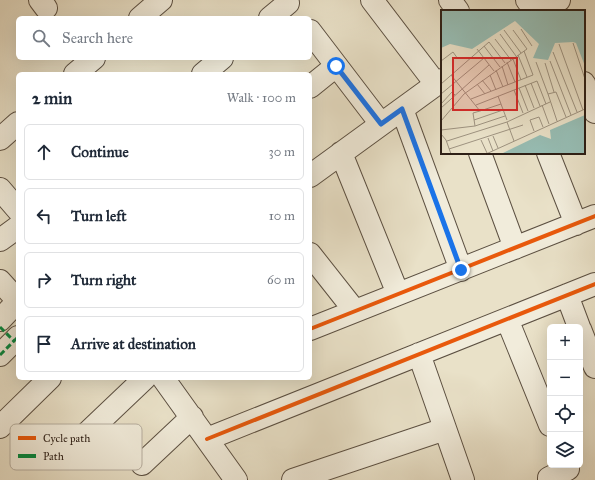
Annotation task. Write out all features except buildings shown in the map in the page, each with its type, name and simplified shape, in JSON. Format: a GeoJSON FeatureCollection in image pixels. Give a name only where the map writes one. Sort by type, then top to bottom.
{"type":"FeatureCollection","features":[{"type":"Feature","properties":{"kind":"street"},"geometry":{"type":"LineString","coordinates":[[142,16],[161,0]]}},
{"type":"Feature","properties":{"kind":"street"},"geometry":{"type":"LineString","coordinates":[[312,175],[439,82],[372,0]]}},
{"type":"Feature","properties":{"kind":"street"},"geometry":{"type":"LineString","coordinates":[[450,0],[457,10]]}},
{"type":"Feature","properties":{"kind":"street"},"geometry":{"type":"LineString","coordinates":[[527,0],[549,7]]}},
{"type":"Feature","properties":{"kind":"street"},"geometry":{"type":"LineString","coordinates":[[274,16],[291,7]]}},
{"type":"Feature","properties":{"kind":"street"},"geometry":{"type":"LineString","coordinates":[[312,34],[381,124]]}},
{"type":"Feature","properties":{"kind":"street"},"geometry":{"type":"LineString","coordinates":[[77,72],[92,60]]}},
{"type":"Feature","properties":{"kind":"street"},"geometry":{"type":"LineString","coordinates":[[205,72],[220,60]]}},
{"type":"Feature","properties":{"kind":"street"},"geometry":{"type":"LineString","coordinates":[[312,85],[336,66]]}},
{"type":"Feature","properties":{"kind":"street"},"geometry":{"type":"LineString","coordinates":[[585,86],[595,112]]}},
{"type":"Feature","properties":{"kind":"street"},"geometry":{"type":"LineString","coordinates":[[402,109],[461,270]]}},
{"type":"Feature","properties":{"kind":"street"},"geometry":{"type":"LineString","coordinates":[[0,139],[16,125]]}},
{"type":"Feature","properties":{"kind":"street"},"geometry":{"type":"LineString","coordinates":[[341,153],[398,294]]}},
{"type":"Feature","properties":{"kind":"street"},"geometry":{"type":"LineString","coordinates":[[480,154],[515,248]]}},
{"type":"Feature","properties":{"kind":"street"},"geometry":{"type":"LineString","coordinates":[[312,328],[585,220],[549,154]]}},
{"type":"Feature","properties":{"kind":"street"},"geometry":{"type":"LineString","coordinates":[[0,189],[16,208]]}},
{"type":"Feature","properties":{"kind":"street"},"geometry":{"type":"LineString","coordinates":[[0,240],[16,228]]}},
{"type":"Feature","properties":{"kind":"street"},"geometry":{"type":"LineString","coordinates":[[312,257],[355,311]]}},
{"type":"Feature","properties":{"kind":"street"},"geometry":{"type":"LineString","coordinates":[[0,281],[16,299]]}},
{"type":"Feature","properties":{"kind":"street"},"geometry":{"type":"LineString","coordinates":[[207,439],[595,284]]}},
{"type":"Feature","properties":{"kind":"street"},"geometry":{"type":"LineString","coordinates":[[567,295],[578,324]]}},
{"type":"Feature","properties":{"kind":"street"},"geometry":{"type":"LineString","coordinates":[[0,320],[16,303]]}},
{"type":"Feature","properties":{"kind":"street"},"geometry":{"type":"LineString","coordinates":[[507,319],[547,418]]}},
{"type":"Feature","properties":{"kind":"street"},"geometry":{"type":"LineString","coordinates":[[583,336],[595,367]]}},
{"type":"Feature","properties":{"kind":"street"},"geometry":{"type":"LineString","coordinates":[[420,354],[463,480]]}},
{"type":"Feature","properties":{"kind":"street"},"geometry":{"type":"LineString","coordinates":[[0,427],[48,380]]}},
{"type":"Feature","properties":{"kind":"street"},"geometry":{"type":"LineString","coordinates":[[96,424],[142,380]]}},
{"type":"Feature","properties":{"kind":"street"},"geometry":{"type":"LineString","coordinates":[[173,380],[192,418],[236,480]]}},
{"type":"Feature","properties":{"kind":"street"},"geometry":{"type":"LineString","coordinates":[[142,464],[192,418]]}},
{"type":"Feature","properties":{"kind":"street"},"geometry":{"type":"LineString","coordinates":[[293,480],[445,429]]}},
{"type":"Feature","properties":{"kind":"street"},"geometry":{"type":"LineString","coordinates":[[549,480],[549,478],[568,468]]}},
{"type":"Feature","properties":{"kind":"marked path"},"geometry":{"type":"LineString","coordinates":[[0,327],[14,341]]}},
{"type":"Feature","properties":{"kind":"marked path"},"geometry":{"type":"LineString","coordinates":[[0,355],[16,339]]}},
{"type":"Feature","properties":{"kind":"cycle path"},"geometry":{"type":"LineString","coordinates":[[312,328],[595,216]]}},
{"type":"Feature","properties":{"kind":"cycle path"},"geometry":{"type":"LineString","coordinates":[[207,439],[595,284]]}},
{"type":"Feature","properties":{"kind":"route"},"geometry":{"type":"LineString","coordinates":[[336,66],[381,124],[402,109],[461,270]]}}]}
